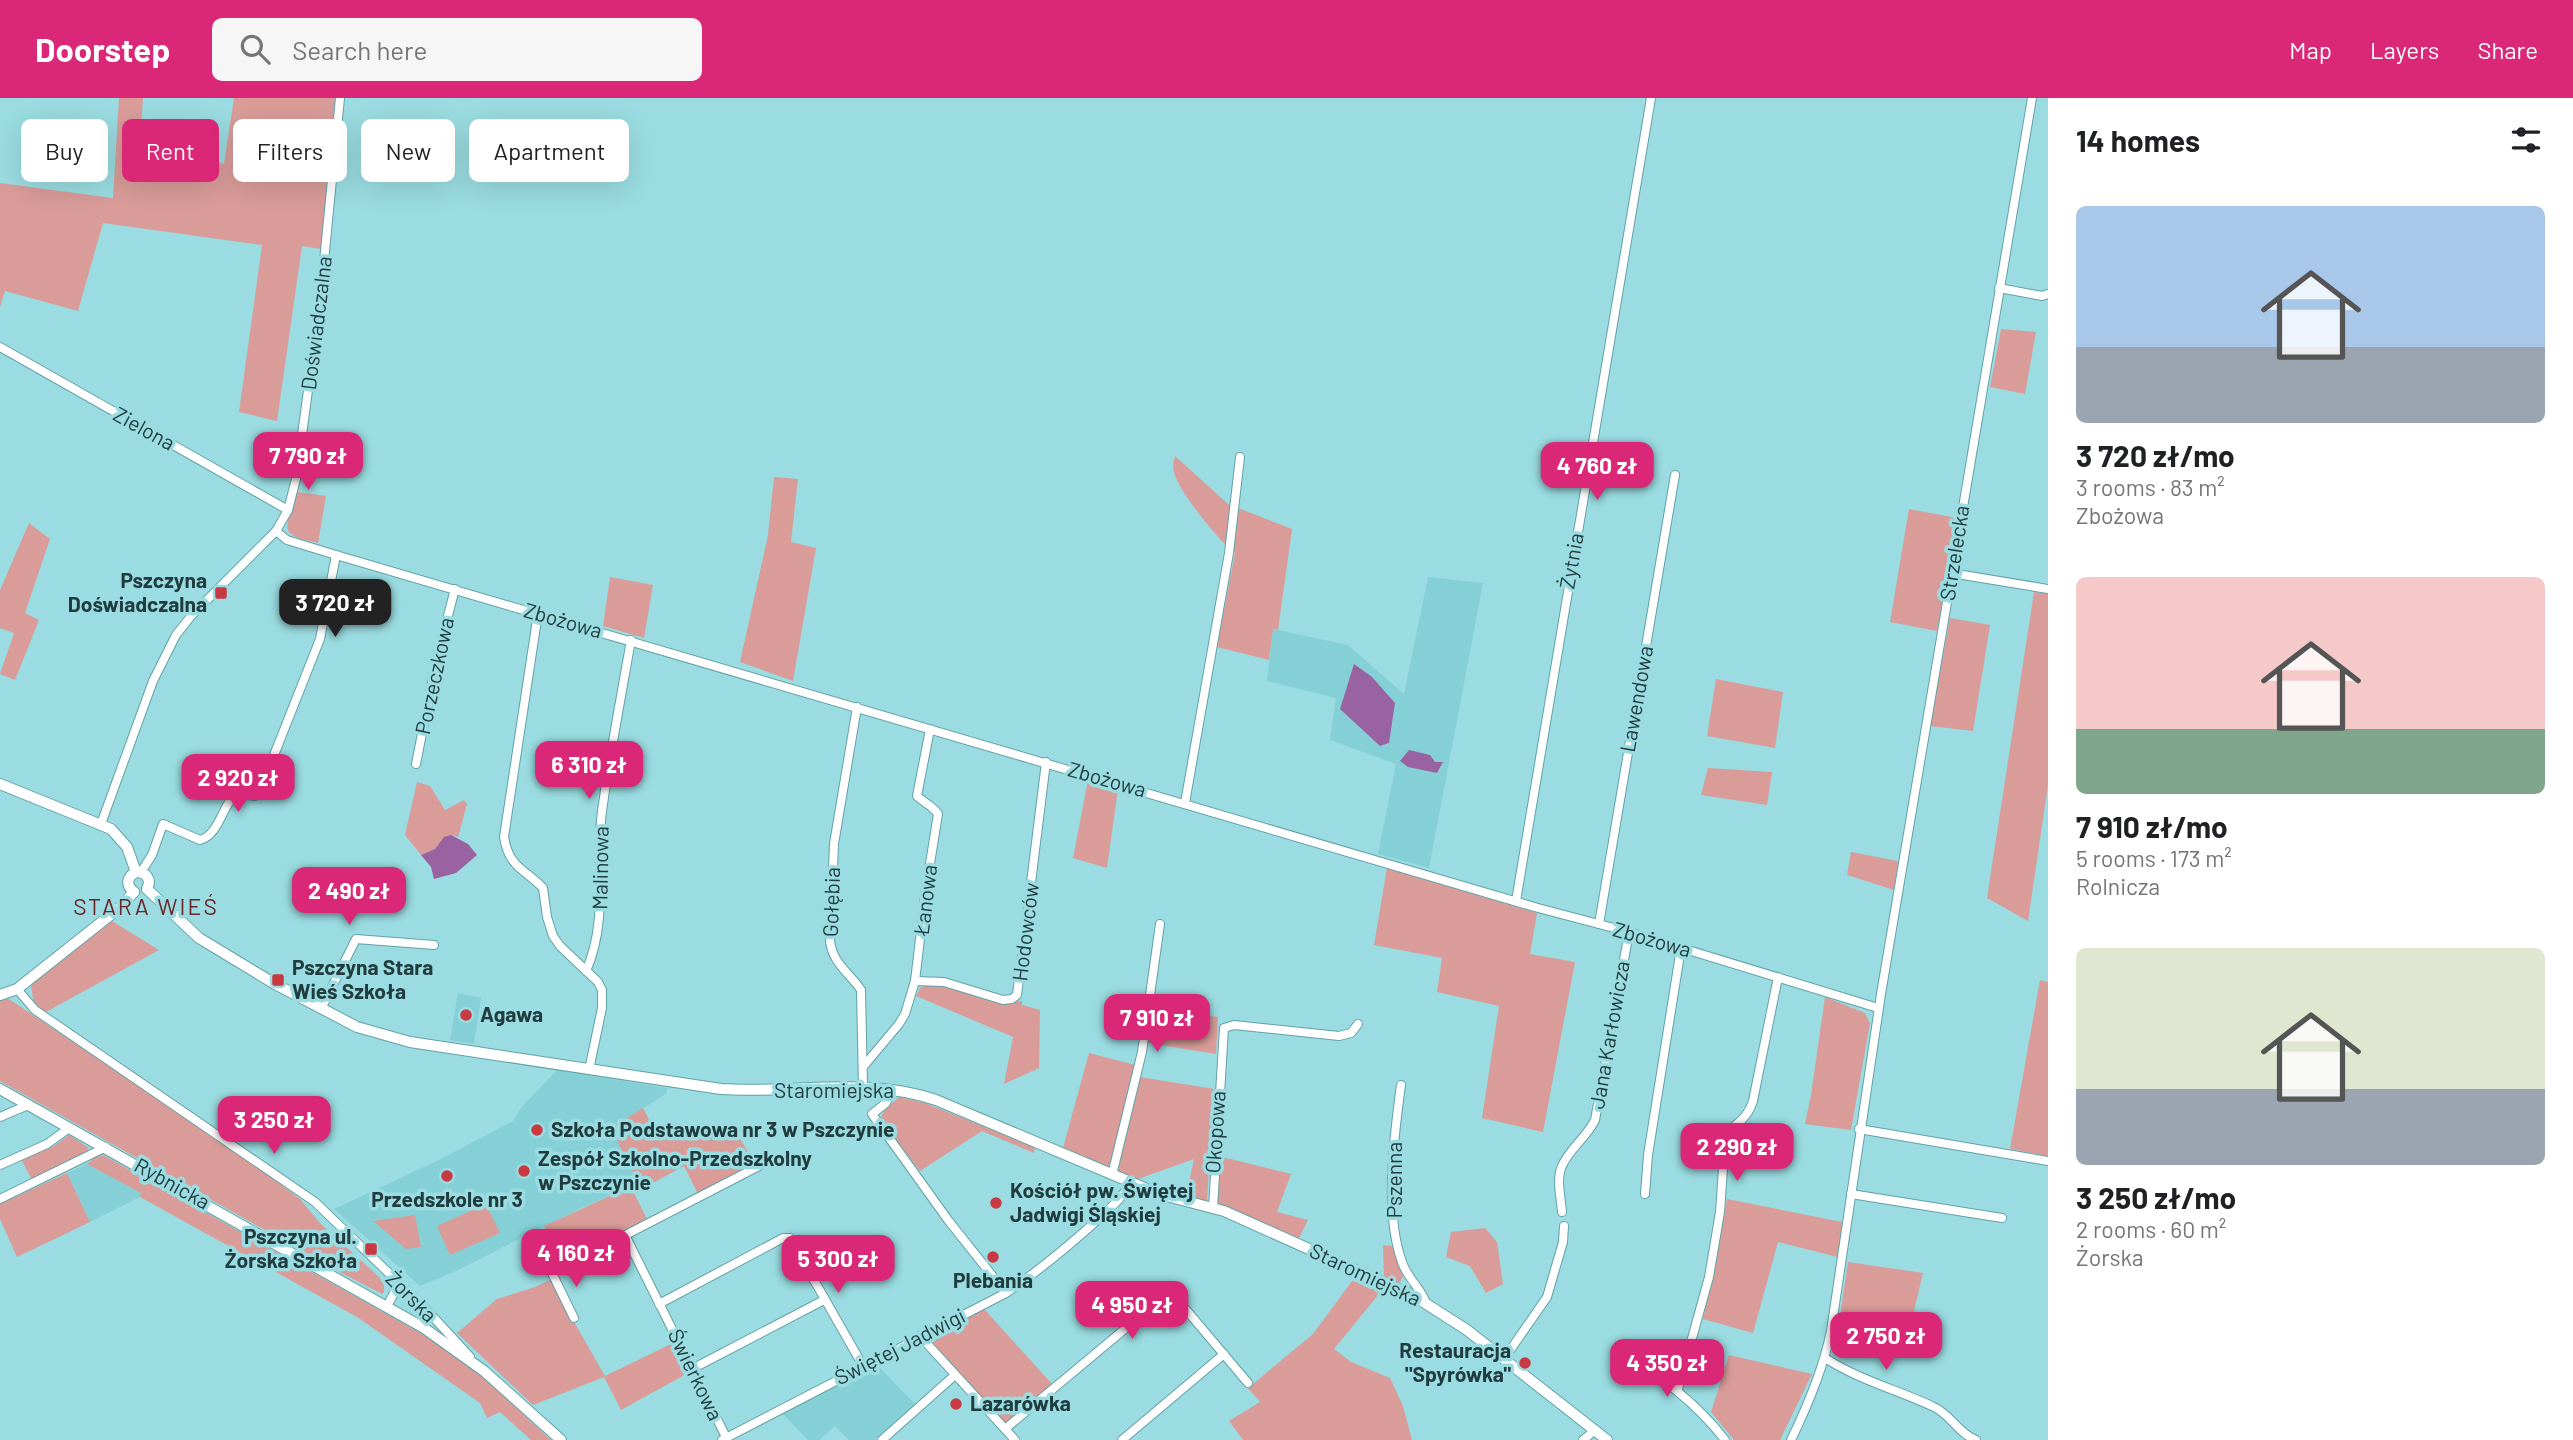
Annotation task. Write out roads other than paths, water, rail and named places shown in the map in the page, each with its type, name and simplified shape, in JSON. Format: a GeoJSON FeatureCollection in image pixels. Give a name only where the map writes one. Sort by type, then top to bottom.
{"type":"FeatureCollection","features":[{"type":"Feature","properties":{"kind":"street","name":"Doświadczalna"},"geometry":{"type":"LineString","coordinates":[[101,824],[153,681],[172,643],[191,616],[276,531],[288,510],[296,480],[320,302],[340,98]]}},
{"type":"Feature","properties":{"kind":"street","name":"Żytnia"},"geometry":{"type":"LineString","coordinates":[[1516,901],[1651,98]]}},
{"type":"Feature","properties":{"kind":"street","name":"Strzelecka"},"geometry":{"type":"LineString","coordinates":[[1791,1440],[1825,1358],[1878,1008],[2032,98]]}},
{"type":"Feature","properties":{"kind":"street"},"geometry":{"type":"LineString","coordinates":[[1999,288],[2042,296],[2048,294]]}},
{"type":"Feature","properties":{"kind":"street","name":"Zielona"},"geometry":{"type":"LineString","coordinates":[[0,347],[288,510]]}},
{"type":"Feature","properties":{"kind":"street"},"geometry":{"type":"LineString","coordinates":[[1185,803],[1229,553],[1240,457]]}},
{"type":"Feature","properties":{"kind":"street","name":"Lawendowa"},"geometry":{"type":"LineString","coordinates":[[1599,924],[1675,475]]}},
{"type":"Feature","properties":{"kind":"street","name":"Zbożowa"},"geometry":{"type":"LineString","coordinates":[[276,531],[288,540],[336,555],[1629,932],[1878,1008]]}},
{"type":"Feature","properties":{"kind":"street"},"geometry":{"type":"LineString","coordinates":[[0,784],[111,829],[127,847],[138,872],[149,879],[148,889],[143,893],[134,892],[129,888],[128,882],[130,876],[138,872],[152,855],[163,824],[201,840],[205,839],[211,834],[236,793],[256,796],[259,793],[320,639],[336,555]]}},
{"type":"Feature","properties":{"kind":"street"},"geometry":{"type":"LineString","coordinates":[[1951,573],[2048,589]]}},
{"type":"Feature","properties":{"kind":"street","name":"Porzeczkowa"},"geometry":{"type":"LineString","coordinates":[[416,764],[437,657],[455,589]]}},
{"type":"Feature","properties":{"kind":"street"},"geometry":{"type":"LineString","coordinates":[[538,613],[504,838],[506,848],[516,866],[543,888],[553,936],[598,982],[603,998],[589,1070]]}},
{"type":"Feature","properties":{"kind":"street","name":"Malinowa"},"geometry":{"type":"LineString","coordinates":[[586,971],[594,953],[600,923],[602,811],[631,640]]}},
{"type":"Feature","properties":{"kind":"street","name":"Gołębia"},"geometry":{"type":"LineString","coordinates":[[857,707],[834,844],[830,941],[831,953],[836,963],[861,990],[863,1087]]}},
{"type":"Feature","properties":{"kind":"street","name":"Łanowa"},"geometry":{"type":"LineString","coordinates":[[863,1066],[899,1024],[915,982],[938,814],[933,806],[921,801],[917,796],[930,729]]}},
{"type":"Feature","properties":{"kind":"street","name":"Hodowców"},"geometry":{"type":"LineString","coordinates":[[915,982],[944,982],[1003,1000],[1017,995],[1046,762]]}},
{"type":"Feature","properties":{"kind":"street","name":"Staromiejska"},"geometry":{"type":"LineString","coordinates":[[148,889],[199,938],[321,1009],[370,1032],[411,1042],[705,1087],[754,1092],[863,1087],[892,1089],[936,1100],[1130,1183],[1174,1199],[1213,1208],[1260,1226],[1426,1303],[1452,1319],[1607,1440]]}},
{"type":"Feature","properties":{"kind":"street"},"geometry":{"type":"LineString","coordinates":[[0,995],[17,989],[118,908],[134,892]]}},
{"type":"Feature","properties":{"kind":"street"},"geometry":{"type":"LineString","coordinates":[[1112,1175],[1142,1052],[1160,924]]}},
{"type":"Feature","properties":{"kind":"street","name":"Jana Karłowicza"},"geometry":{"type":"LineString","coordinates":[[1562,1212],[1559,1189],[1561,1166],[1595,1120],[1629,932]]}},
{"type":"Feature","properties":{"kind":"street"},"geometry":{"type":"LineString","coordinates":[[321,1009],[356,939],[434,945]]}},
{"type":"Feature","properties":{"kind":"street"},"geometry":{"type":"LineString","coordinates":[[1645,1194],[1648,1155],[1681,948]]}},
{"type":"Feature","properties":{"kind":"street"},"geometry":{"type":"LineString","coordinates":[[1678,1389],[1709,1277],[1720,1212],[1725,1139],[1729,1130],[1745,1120],[1749,1112],[1778,977]]}},
{"type":"Feature","properties":{"kind":"street","name":"Żorska"},"geometry":{"type":"LineString","coordinates":[[17,989],[35,1010],[315,1202],[424,1307],[484,1371],[561,1440]]}},
{"type":"Feature","properties":{"kind":"street","name":"Okopowa"},"geometry":{"type":"LineString","coordinates":[[1213,1208],[1224,1028],[1234,1025],[1339,1036],[1351,1033],[1358,1024]]}},
{"type":"Feature","properties":{"kind":"street","name":"Pszenna"},"geometry":{"type":"LineString","coordinates":[[1401,1084],[1395,1134],[1393,1214],[1399,1252],[1407,1275],[1423,1294],[1426,1303]]}},
{"type":"Feature","properties":{"kind":"street","name":"Rybnicka"},"geometry":{"type":"LineString","coordinates":[[0,1089],[387,1306],[442,1339],[484,1371]]}},
{"type":"Feature","properties":{"kind":"street"},"geometry":{"type":"LineString","coordinates":[[892,1089],[886,1103],[872,1114],[948,1220],[1006,1293]]}},
{"type":"Feature","properties":{"kind":"street"},"geometry":{"type":"LineString","coordinates":[[0,1117],[28,1105]]}},
{"type":"Feature","properties":{"kind":"street"},"geometry":{"type":"LineString","coordinates":[[0,1165],[47,1144],[69,1128]]}},
{"type":"Feature","properties":{"kind":"street"},"geometry":{"type":"LineString","coordinates":[[1859,1129],[2048,1161]]}},
{"type":"Feature","properties":{"kind":"street"},"geometry":{"type":"LineString","coordinates":[[0,1199],[106,1147]]}},
{"type":"Feature","properties":{"kind":"street"},"geometry":{"type":"LineString","coordinates":[[574,1318],[552,1273],[761,1165]]}},
{"type":"Feature","properties":{"kind":"street","name":"Świętej Jadwigi"},"geometry":{"type":"LineString","coordinates":[[724,1439],[1006,1293],[1060,1253],[1122,1197],[1130,1183]]}},
{"type":"Feature","properties":{"kind":"street"},"geometry":{"type":"LineString","coordinates":[[1851,1194],[2002,1218]]}},
{"type":"Feature","properties":{"kind":"street"},"geometry":{"type":"LineString","coordinates":[[1504,1359],[1548,1297],[1563,1242],[1564,1226]]}},
{"type":"Feature","properties":{"kind":"street","name":"Świerkowa"},"geometry":{"type":"LineString","coordinates":[[626,1237],[724,1439]]}},
{"type":"Feature","properties":{"kind":"street"},"geometry":{"type":"LineString","coordinates":[[659,1304],[783,1238],[790,1238],[863,1366]]}},
{"type":"Feature","properties":{"kind":"street"},"geometry":{"type":"LineString","coordinates":[[1398,1289],[1407,1275]]}},
{"type":"Feature","properties":{"kind":"street"},"geometry":{"type":"LineString","coordinates":[[387,1306],[399,1284]]}},
{"type":"Feature","properties":{"kind":"street"},"geometry":{"type":"LineString","coordinates":[[1005,1429],[1168,1293],[1172,1293],[1248,1383]]}},
{"type":"Feature","properties":{"kind":"street"},"geometry":{"type":"LineString","coordinates":[[692,1369],[824,1300]]}},
{"type":"Feature","properties":{"kind":"street"},"geometry":{"type":"LineString","coordinates":[[920,1336],[1015,1440]]}},
{"type":"Feature","properties":{"kind":"street"},"geometry":{"type":"LineString","coordinates":[[1618,1349],[1678,1389],[1706,1415],[1725,1440]]}},
{"type":"Feature","properties":{"kind":"street"},"geometry":{"type":"LineString","coordinates":[[1122,1440],[1224,1354]]}},
{"type":"Feature","properties":{"kind":"street"},"geometry":{"type":"LineString","coordinates":[[1825,1358],[1848,1372],[1936,1408],[1966,1436],[1976,1440]]}},
{"type":"Feature","properties":{"kind":"street"},"geometry":{"type":"LineString","coordinates":[[881,1440],[955,1374]]}},
{"type":"Feature","properties":{"kind":"street"},"geometry":{"type":"LineString","coordinates":[[1583,1440],[1595,1430]]}},
{"type":"Feature","properties":{"kind":"place","name":"Pszczyna Doświadczalna"},"geometry":{"type":"Point","coordinates":[221,593]}},
{"type":"Feature","properties":{"kind":"place","name":"Pszczyna Stara Wieś Szkoła"},"geometry":{"type":"Point","coordinates":[278,980]}},
{"type":"Feature","properties":{"kind":"place","name":"Agawa"},"geometry":{"type":"Point","coordinates":[466,1015]}},
{"type":"Feature","properties":{"kind":"place","name":"Szkoła Podstawowa nr 3 w Pszczynie"},"geometry":{"type":"Point","coordinates":[537,1130]}},
{"type":"Feature","properties":{"kind":"place","name":"Zespół Szkolno-Przedszkolny w Pszczynie"},"geometry":{"type":"Point","coordinates":[524,1171]}},
{"type":"Feature","properties":{"kind":"place","name":"Przedszkole nr 3"},"geometry":{"type":"Point","coordinates":[447,1176]}},
{"type":"Feature","properties":{"kind":"place","name":"Kościół pw. Świętej Jadwigi Śląskiej"},"geometry":{"type":"Point","coordinates":[996,1203]}},
{"type":"Feature","properties":{"kind":"place","name":"Pszczyna ul. Żorska Szkoła"},"geometry":{"type":"Point","coordinates":[371,1249]}},
{"type":"Feature","properties":{"kind":"place","name":"Plebania"},"geometry":{"type":"Point","coordinates":[993,1257]}},
{"type":"Feature","properties":{"kind":"place","name":"Restauracja \"Spyrówka\""},"geometry":{"type":"Point","coordinates":[1525,1363]}},
{"type":"Feature","properties":{"kind":"place","name":"Lazarówka"},"geometry":{"type":"Point","coordinates":[956,1404]}},
{"type":"Feature","properties":{"kind":"district","name":"STARA WIEŚ"},"geometry":{"type":"Point","coordinates":[146,907]}}]}
